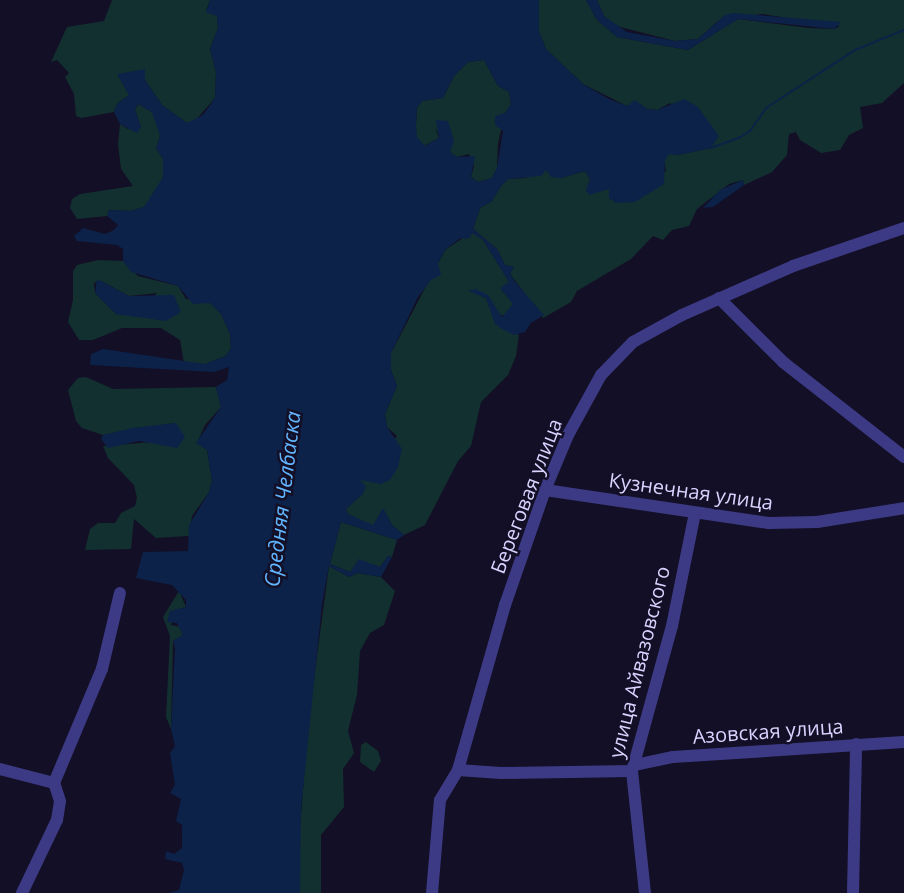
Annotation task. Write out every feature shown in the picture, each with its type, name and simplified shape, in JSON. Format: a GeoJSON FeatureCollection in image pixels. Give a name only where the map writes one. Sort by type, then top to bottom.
{"type":"FeatureCollection","features":[{"type":"Feature","properties":{"kind":"street","name":"Береговая улица"},"geometry":{"type":"LineString","coordinates":[[432,893],[437,812],[445,788],[458,770],[506,605],[545,490],[579,414],[611,362],[641,337],[719,298],[793,266],[904,228]]}},
{"type":"Feature","properties":{"kind":"street"},"geometry":{"type":"LineString","coordinates":[[719,298],[783,363],[904,457]]}},
{"type":"Feature","properties":{"kind":"street","name":"Кузнечная улица"},"geometry":{"type":"LineString","coordinates":[[545,490],[694,513],[789,523],[904,508]]}},
{"type":"Feature","properties":{"kind":"street","name":"улица Айвазовского"},"geometry":{"type":"LineString","coordinates":[[645,893],[634,768],[642,726],[672,626],[694,513]]}},
{"type":"Feature","properties":{"kind":"street"},"geometry":{"type":"LineString","coordinates":[[22,893],[49,845],[60,801],[54,783],[102,669],[120,593]]}},
{"type":"Feature","properties":{"kind":"street","name":"Азовская улица"},"geometry":{"type":"LineString","coordinates":[[458,770],[501,773],[634,768],[673,757],[904,742]]}},
{"type":"Feature","properties":{"kind":"street"},"geometry":{"type":"LineString","coordinates":[[853,893],[856,744]]}},
{"type":"Feature","properties":{"kind":"street"},"geometry":{"type":"LineString","coordinates":[[0,769],[54,783]]}},
{"type":"Feature","properties":{"kind":"green space"},"geometry":{"type":"Polygon","coordinates":[[[112,0],[210,0],[206,11],[217,16],[218,28],[210,49],[216,72],[215,98],[194,122],[187,123],[162,105],[145,80],[145,70],[118,75],[129,95],[117,104],[114,112],[81,118],[76,116],[74,94],[65,77],[69,73],[57,60],[51,62],[67,27],[104,21],[112,0]]]}},
{"type":"Feature","properties":{"kind":"green space"},"geometry":{"type":"Polygon","coordinates":[[[539,0],[586,0],[597,20],[617,37],[688,50],[738,19],[809,28],[834,29],[840,26],[762,14],[719,20],[698,39],[675,41],[616,26],[604,16],[597,0],[904,0],[904,83],[882,103],[860,107],[863,128],[849,135],[840,150],[821,153],[800,140],[796,132],[789,134],[787,155],[772,172],[744,185],[743,180],[729,184],[697,209],[689,226],[672,230],[663,240],[653,236],[631,259],[577,291],[571,302],[543,318],[510,274],[514,267],[505,265],[497,249],[473,229],[480,208],[492,201],[501,186],[508,179],[525,178],[546,170],[561,178],[585,171],[590,179],[587,190],[609,188],[611,194],[666,171],[664,160],[669,153],[678,155],[711,148],[670,103],[657,110],[647,109],[635,101],[627,106],[583,84],[546,49],[539,32],[539,0]]]}},
{"type":"Feature","properties":{"kind":"green space"},"geometry":{"type":"Polygon","coordinates":[[[484,60],[498,86],[509,92],[511,105],[505,113],[498,143],[497,168],[492,178],[478,182],[471,177],[474,166],[469,154],[457,157],[450,152],[435,128],[439,138],[424,146],[416,137],[416,125],[417,108],[422,101],[443,98],[454,76],[468,62],[484,60]]]}},
{"type":"Feature","properties":{"kind":"green space"},"geometry":{"type":"Polygon","coordinates":[[[138,104],[152,112],[158,122],[160,136],[156,148],[163,159],[163,177],[156,194],[144,207],[131,211],[109,210],[107,216],[77,219],[70,208],[72,199],[80,194],[133,186],[121,169],[118,144],[120,124],[128,129],[141,127],[135,110],[138,104]]]}},
{"type":"Feature","properties":{"kind":"green space"},"geometry":{"type":"Polygon","coordinates":[[[472,232],[483,240],[510,283],[502,291],[513,302],[507,316],[498,315],[488,295],[468,289],[486,298],[496,324],[519,335],[516,356],[508,375],[481,402],[471,446],[458,461],[425,525],[404,535],[392,525],[383,509],[374,525],[368,525],[348,514],[346,509],[363,493],[359,481],[397,436],[387,427],[385,414],[397,386],[391,370],[391,353],[445,250],[472,232]]]}},
{"type":"Feature","properties":{"kind":"green space"},"geometry":{"type":"Polygon","coordinates":[[[98,260],[123,261],[138,276],[178,286],[186,299],[210,303],[221,314],[230,334],[231,348],[226,356],[205,364],[184,363],[180,340],[161,328],[122,328],[93,340],[79,340],[68,322],[73,300],[73,271],[77,265],[98,260]],[[101,281],[94,283],[95,293],[116,314],[139,316],[157,293],[129,296],[101,281]]]}},
{"type":"Feature","properties":{"kind":"green space"},"geometry":{"type":"Polygon","coordinates":[[[86,377],[113,389],[216,387],[221,407],[205,425],[197,443],[207,450],[212,481],[209,492],[192,516],[189,536],[156,538],[134,519],[131,549],[85,550],[90,529],[98,523],[115,523],[121,513],[135,506],[137,498],[134,485],[108,458],[103,446],[154,442],[175,423],[103,435],[82,428],[76,421],[68,390],[78,378],[86,377]]]}},
{"type":"Feature","properties":{"kind":"green space"},"geometry":{"type":"Polygon","coordinates":[[[341,522],[397,540],[392,557],[388,556],[380,567],[366,563],[350,572],[330,564],[341,522]]]}},
{"type":"Feature","properties":{"kind":"green space"},"geometry":{"type":"Polygon","coordinates":[[[329,566],[349,577],[358,573],[381,577],[395,591],[384,625],[370,633],[360,651],[357,695],[348,731],[354,753],[343,769],[344,807],[321,835],[321,893],[300,893],[298,852],[309,716],[329,566]]]}},
{"type":"Feature","properties":{"kind":"green space"},"geometry":{"type":"Polygon","coordinates":[[[179,591],[186,607],[176,610],[171,625],[181,627],[183,635],[173,641],[171,729],[166,717],[170,636],[163,617],[179,591]]]}},
{"type":"Feature","properties":{"kind":"green space"},"geometry":{"type":"Polygon","coordinates":[[[366,742],[378,751],[381,761],[374,772],[360,762],[361,745],[366,742]]]}},
{"type":"Feature","properties":{"kind":"water","name":"Средняя Челбаска"},"geometry":{"type":"Polygon","coordinates":[[[210,0],[539,0],[539,32],[546,49],[583,84],[627,106],[635,100],[647,109],[657,110],[684,99],[698,107],[719,136],[711,148],[678,155],[669,154],[665,160],[664,184],[635,202],[616,203],[609,198],[609,189],[589,195],[586,190],[590,179],[585,171],[561,178],[551,177],[546,170],[541,176],[508,179],[501,186],[492,201],[480,208],[473,229],[497,249],[505,265],[514,267],[510,274],[544,315],[531,323],[525,332],[514,335],[495,324],[486,298],[468,291],[476,289],[488,295],[502,317],[513,304],[500,288],[509,282],[483,240],[472,233],[470,238],[459,239],[445,250],[438,263],[441,275],[431,280],[418,297],[391,353],[391,370],[397,386],[385,414],[387,427],[402,449],[398,467],[390,480],[381,484],[360,480],[366,486],[363,494],[346,509],[348,514],[373,525],[383,508],[392,525],[404,535],[397,540],[341,522],[330,564],[350,572],[359,559],[380,567],[388,556],[392,557],[381,577],[358,573],[349,577],[329,566],[322,604],[301,810],[300,893],[169,893],[179,890],[184,870],[182,863],[165,859],[166,851],[174,854],[182,848],[182,825],[176,821],[181,799],[170,793],[175,785],[170,753],[175,746],[171,729],[175,648],[173,641],[183,635],[177,623],[167,622],[170,611],[186,607],[186,600],[172,585],[136,578],[143,552],[188,551],[189,525],[209,492],[212,481],[207,450],[196,443],[221,407],[216,387],[227,380],[229,367],[214,372],[90,365],[91,354],[103,349],[205,364],[226,356],[231,348],[230,334],[221,314],[210,303],[193,304],[178,286],[131,272],[123,261],[123,249],[117,245],[77,241],[74,236],[83,228],[105,234],[114,230],[118,225],[107,216],[109,210],[131,211],[144,207],[163,177],[163,159],[156,148],[160,136],[152,112],[138,104],[135,110],[141,127],[137,133],[120,124],[114,112],[117,104],[129,95],[117,74],[145,69],[145,80],[162,105],[187,123],[203,115],[215,98],[216,72],[210,49],[218,28],[217,16],[206,12],[210,0]],[[484,60],[468,62],[454,76],[443,98],[422,101],[417,108],[417,137],[425,146],[439,138],[436,120],[448,121],[454,141],[450,152],[457,157],[475,156],[471,177],[478,182],[492,178],[497,168],[503,131],[495,125],[495,116],[505,113],[511,104],[509,92],[498,86],[484,60]]]}},
{"type":"Feature","properties":{"kind":"water"},"geometry":{"type":"Polygon","coordinates":[[[586,0],[597,0],[604,16],[627,32],[675,41],[698,39],[725,15],[733,13],[841,22],[834,29],[738,19],[688,50],[617,37],[597,20],[586,0]]]}},
{"type":"Feature","properties":{"kind":"water"},"geometry":{"type":"Polygon","coordinates":[[[743,180],[744,185],[713,207],[703,208],[720,190],[743,180]]]}},
{"type":"Feature","properties":{"kind":"water"},"geometry":{"type":"Polygon","coordinates":[[[97,279],[129,296],[174,295],[181,312],[166,321],[116,314],[95,293],[97,279]]]}},
{"type":"Feature","properties":{"kind":"water"},"geometry":{"type":"Polygon","coordinates":[[[176,423],[185,437],[177,448],[139,441],[108,448],[101,439],[103,435],[132,428],[176,423]]]}},
{"type":"Feature","properties":{"kind":"waterway"},"geometry":{"type":"LineString","coordinates":[[711,148],[739,138],[750,131],[766,108],[855,50],[904,30]]}}]}
